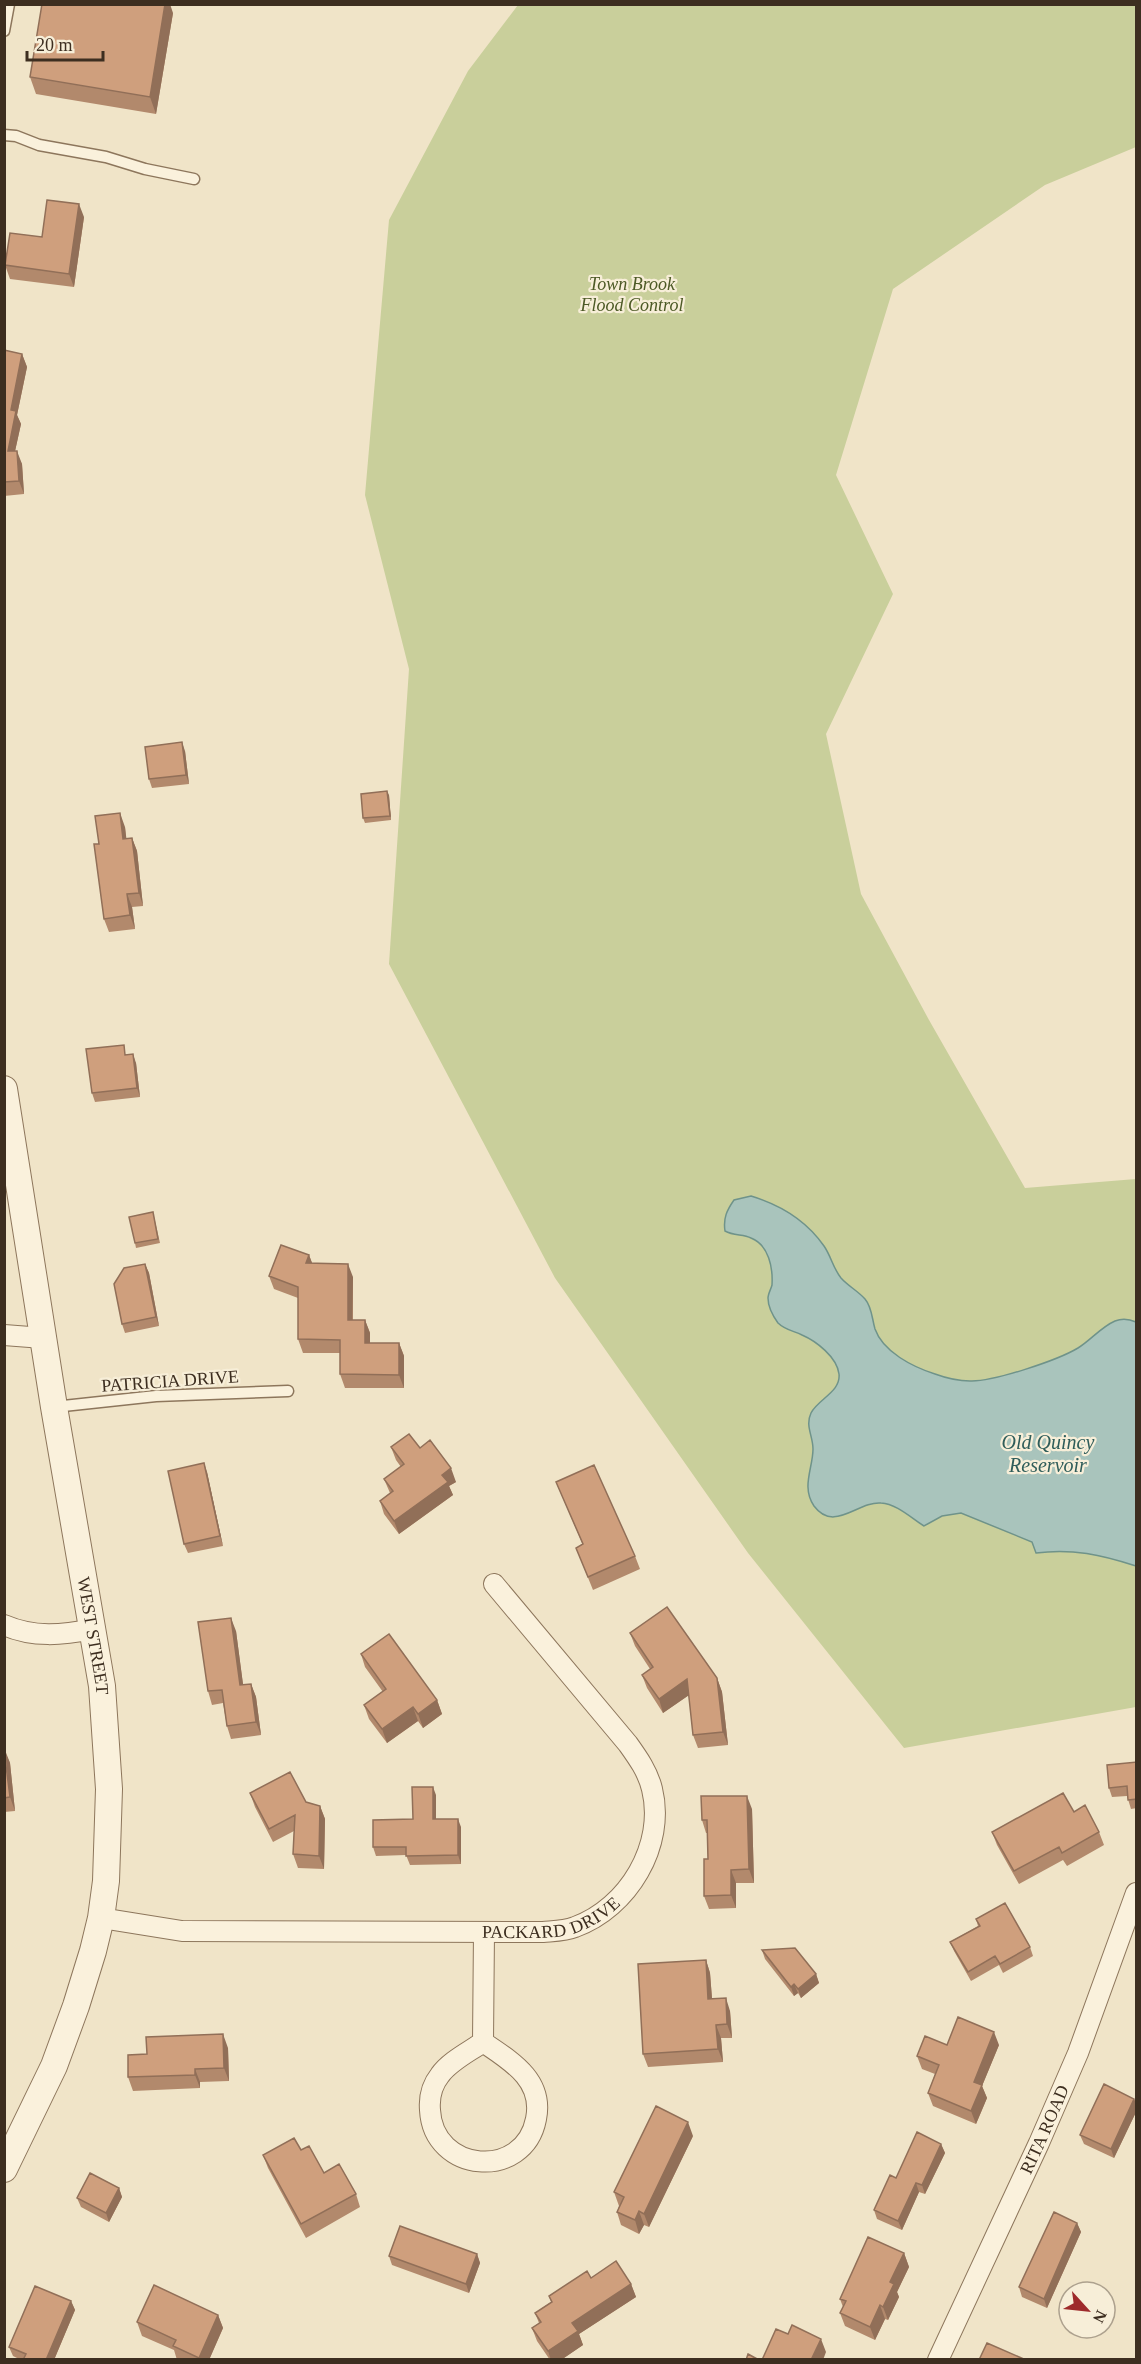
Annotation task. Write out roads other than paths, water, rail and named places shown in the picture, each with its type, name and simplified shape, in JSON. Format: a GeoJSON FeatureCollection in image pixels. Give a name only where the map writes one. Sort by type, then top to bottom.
{"type":"FeatureCollection","features":[{"type":"Feature","properties":{"kind":"street","name":"WEST STREET"},"geometry":{"type":"LineString","coordinates":[[4,1089],[54,1407],[94,1629],[106,1718],[109,1789],[108,1848],[101,1918],[79,1997],[65,2037],[43,2091],[5,2168]]}},
{"type":"Feature","properties":{"kind":"street"},"geometry":{"type":"LineString","coordinates":[[4,1335],[43,1338]]}},
{"type":"Feature","properties":{"kind":"street","name":"PACKARD DRIVE"},"geometry":{"type":"LineString","coordinates":[[101,1918],[182,1931],[559,1931],[574,1928],[600,1914],[624,1894],[646,1853],[654,1823],[652,1789],[638,1758],[494,1584]]}},
{"type":"Feature","properties":{"kind":"street"},"geometry":{"type":"LineString","coordinates":[[4,1625],[30,1634],[45,1635],[94,1629]]}},
{"type":"Feature","properties":{"kind":"street","name":"RITA ROAD"},"geometry":{"type":"LineString","coordinates":[[938,2360],[1039,2143],[1078,2053],[1137,1893]]}},
{"type":"Feature","properties":{"kind":"street"},"geometry":{"type":"LineString","coordinates":[[483,2042],[484,1932]]}},
{"type":"Feature","properties":{"kind":"street"},"geometry":{"type":"LineString","coordinates":[[483,2042],[519,2067],[528,2077],[537,2097],[534,2127],[524,2144],[508,2156],[488,2162],[470,2160],[448,2150],[432,2126],[429,2106],[430,2094],[440,2075],[447,2067],[483,2042]]}},
{"type":"Feature","properties":{"kind":"lane"},"geometry":{"type":"LineString","coordinates":[[4,31],[9,4]]}},
{"type":"Feature","properties":{"kind":"lane"},"geometry":{"type":"LineString","coordinates":[[4,135],[16,136],[39,145],[106,157],[145,169],[194,178]]}},
{"type":"Feature","properties":{"kind":"lane","name":"PATRICIA DRIVE"},"geometry":{"type":"LineString","coordinates":[[54,1407],[156,1396],[288,1390]]}},
{"type":"Feature","properties":{"kind":"water","name":"Old Quincy Reservoir"},"geometry":{"type":"Polygon","coordinates":[[[751,1196],[783,1209],[809,1228],[824,1246],[841,1278],[867,1302],[875,1329],[885,1345],[900,1358],[926,1371],[957,1380],[994,1378],[1069,1353],[1115,1321],[1126,1319],[1136,1322],[1136,1566],[1087,1554],[1062,1551],[1036,1553],[1032,1542],[961,1513],[942,1516],[924,1526],[898,1509],[881,1503],[864,1506],[838,1516],[830,1517],[822,1514],[814,1506],[808,1492],[813,1456],[809,1418],[814,1408],[833,1391],[839,1380],[839,1374],[825,1350],[808,1338],[784,1327],[774,1317],[768,1301],[772,1285],[772,1271],[766,1251],[757,1241],[725,1231],[726,1214],[734,1200],[751,1196]]]}},
{"type":"Feature","properties":{"kind":"park label","name":"Town Brook Flood Control"},"geometry":{"type":"Point","coordinates":[632,294]}}]}
